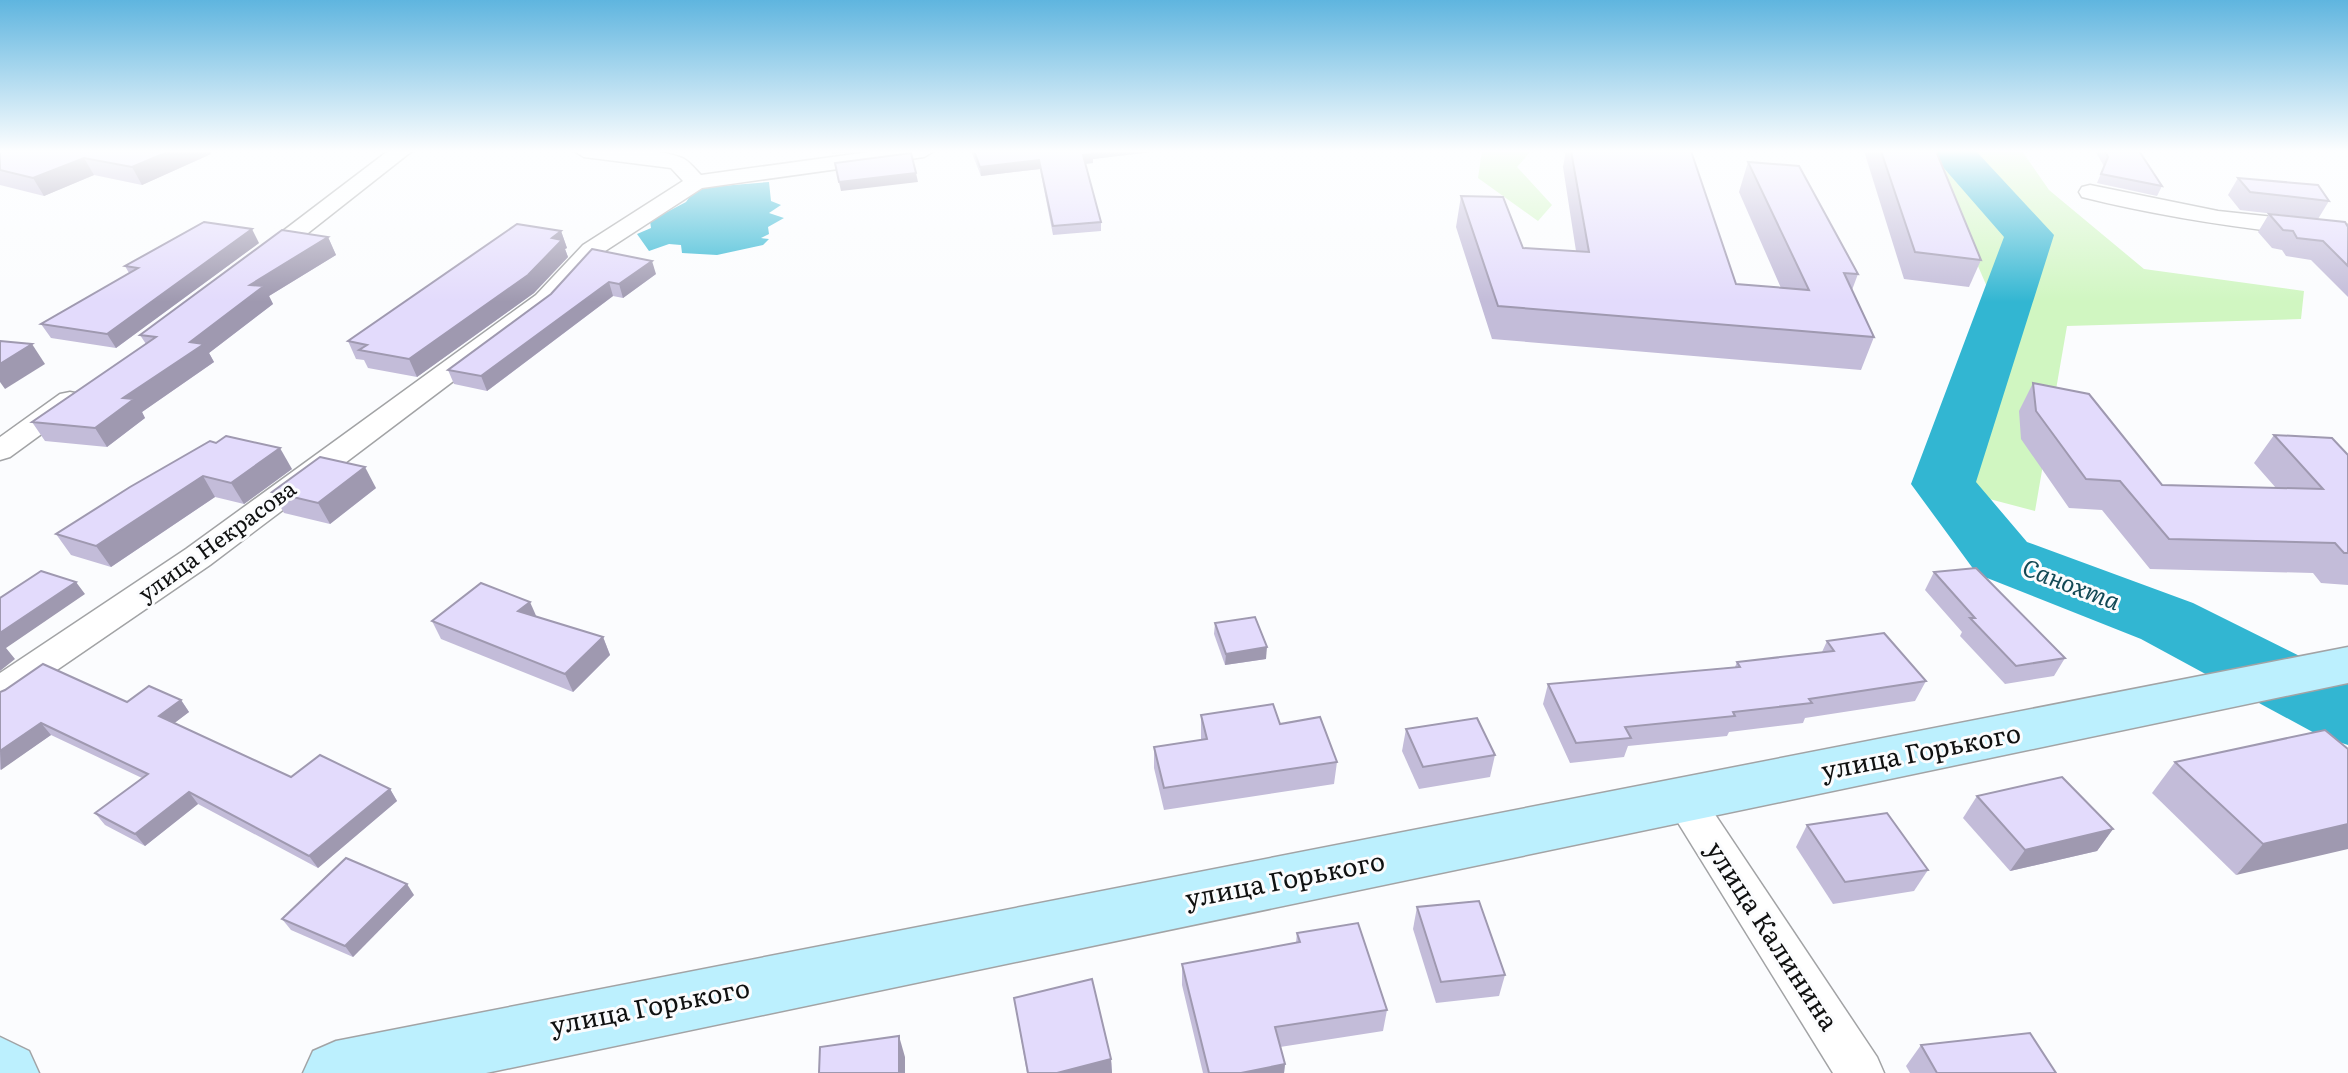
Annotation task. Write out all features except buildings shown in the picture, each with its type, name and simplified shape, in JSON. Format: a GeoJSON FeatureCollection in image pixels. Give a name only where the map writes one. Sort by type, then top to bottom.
{"type":"FeatureCollection","features":[{"type":"Feature","properties":{"kind":"street"},"geometry":{"type":"LineString","coordinates":[[243,272],[336,201]]}},
{"type":"Feature","properties":{"kind":"street","name":"улица Некрасова"},"geometry":{"type":"LineString","coordinates":[[0,691],[198,557],[545,300],[591,250],[667,201]]}},
{"type":"Feature","properties":{"kind":"street"},"geometry":{"type":"LineString","coordinates":[[2123,201],[2246,224],[2348,232]]}},
{"type":"Feature","properties":{"kind":"street"},"geometry":{"type":"LineString","coordinates":[[0,451],[94,382]]}},
{"type":"Feature","properties":{"kind":"street","name":"улица Горького"},"geometry":{"type":"LineString","coordinates":[[336,1073],[2338,668]]}},
{"type":"Feature","properties":{"kind":"street","name":"улица Калинина"},"geometry":{"type":"LineString","coordinates":[[1684,800],[1860,1073]]}},
{"type":"Feature","properties":{"kind":"street"},"geometry":{"type":"LineString","coordinates":[[0,1068],[6,1073]]}},
{"type":"Feature","properties":{"kind":"green space"},"geometry":{"type":"Polygon","coordinates":[[[1510,201],[1548,201],[1552,205],[1538,221],[1510,201]]]}},
{"type":"Feature","properties":{"kind":"green space"},"geometry":{"type":"Polygon","coordinates":[[[1950,201],[2062,201],[2144,269],[2304,291],[2301,319],[2067,326],[2035,511],[1921,481],[1991,296],[1950,201]]]}},
{"type":"Feature","properties":{"kind":"water"},"geometry":{"type":"Polygon","coordinates":[[[771,201],[781,205],[769,213],[784,218],[768,227],[769,234],[761,238],[769,239],[763,245],[717,255],[682,253],[681,245],[669,244],[649,251],[637,234],[651,228],[650,221],[686,202],[771,201]]]}},
{"type":"Feature","properties":{"kind":"waterway","name":"Санохта"},"geometry":{"type":"LineString","coordinates":[[1997,201],[2029,235],[1943,484],[2002,558],[2167,621],[2348,715]]}}]}
